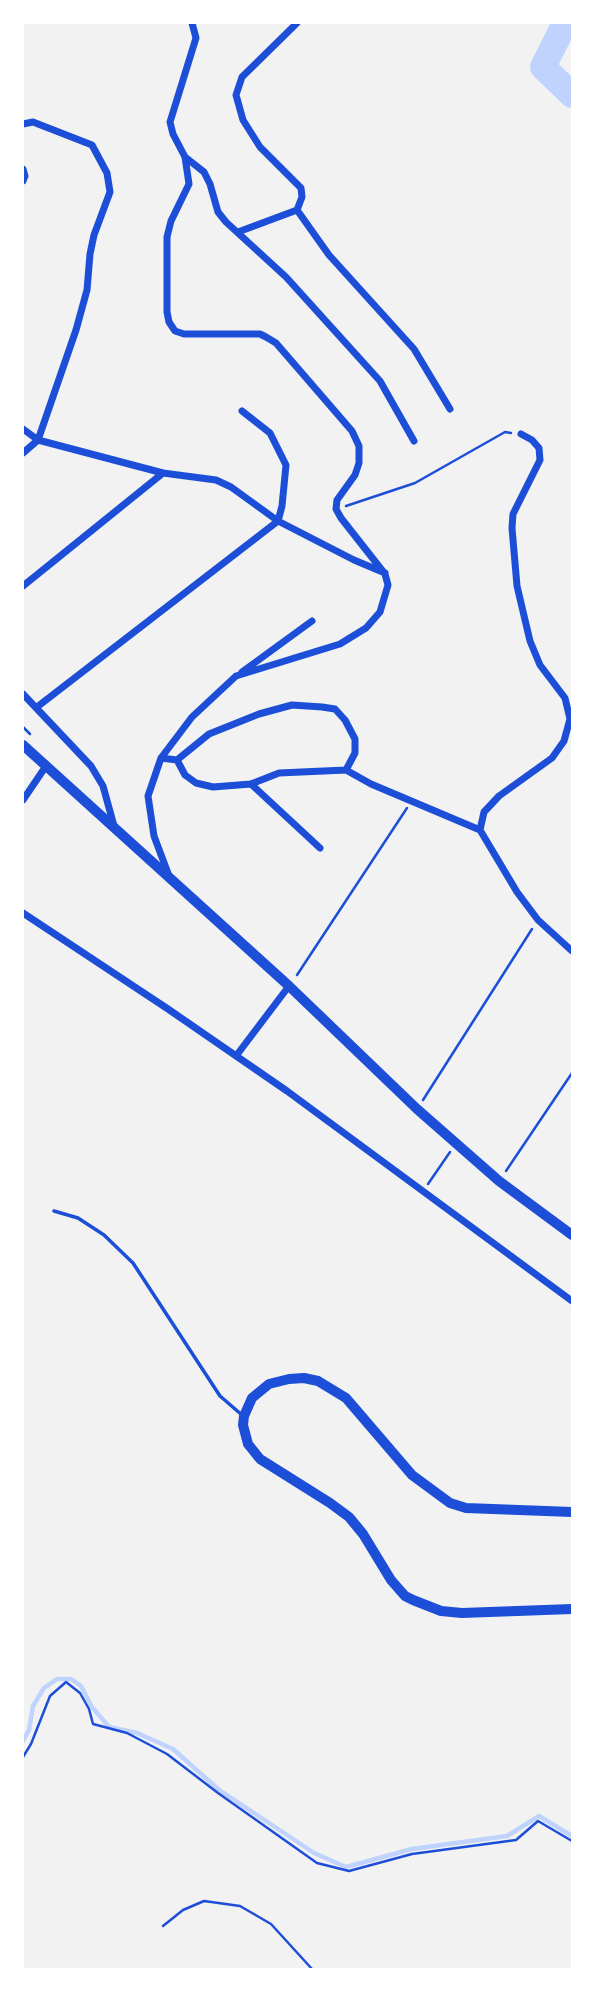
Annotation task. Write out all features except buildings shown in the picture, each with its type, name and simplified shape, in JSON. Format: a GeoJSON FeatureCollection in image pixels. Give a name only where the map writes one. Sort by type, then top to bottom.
{"type":"FeatureCollection","features":[{"type":"Feature","properties":{"kind":"main road"},"geometry":{"type":"LineString","coordinates":[[23,745],[289,986],[456,1144],[499,1181],[572,1235]]}},
{"type":"Feature","properties":{"kind":"main road"},"geometry":{"type":"LineString","coordinates":[[572,1513],[466,1507],[450,1503],[412,1475],[346,1398],[318,1381],[304,1378],[269,1384],[252,1398],[244,1416],[243,1425],[248,1444],[260,1459],[349,1517],[363,1534],[391,1580],[405,1596],[431,1608],[463,1614],[572,1609]]}},
{"type":"Feature","properties":{"kind":"street"},"geometry":{"type":"LineString","coordinates":[[192,23],[196,38],[170,122],[185,157],[189,184],[171,221],[167,237],[169,323],[175,331],[184,334],[260,334],[276,343],[352,431],[359,446],[359,463],[355,475],[337,499],[336,509],[385,573],[388,585],[380,612],[366,628],[340,644],[236,676]]}},
{"type":"Feature","properties":{"kind":"street"},"geometry":{"type":"LineString","coordinates":[[297,23],[242,77],[236,95],[243,120],[260,147],[301,188],[302,197],[298,210]]}},
{"type":"Feature","properties":{"kind":"street"},"geometry":{"type":"LineString","coordinates":[[23,124],[33,122],[92,145],[107,173],[110,192],[94,235],[88,290],[76,330],[38,440],[23,453]]}},
{"type":"Feature","properties":{"kind":"street"},"geometry":{"type":"LineString","coordinates":[[185,157],[204,172],[211,184],[218,212],[286,276],[380,381],[414,441]]}},
{"type":"Feature","properties":{"kind":"street"},"geometry":{"type":"LineString","coordinates":[[23,169],[23,181]]}},
{"type":"Feature","properties":{"kind":"street"},"geometry":{"type":"LineString","coordinates":[[238,232],[298,210]]}},
{"type":"Feature","properties":{"kind":"street"},"geometry":{"type":"LineString","coordinates":[[298,210],[330,256],[414,349],[450,409]]}},
{"type":"Feature","properties":{"kind":"street"},"geometry":{"type":"LineString","coordinates":[[37,707],[278,521],[286,465],[270,433],[242,411]]}},
{"type":"Feature","properties":{"kind":"street"},"geometry":{"type":"LineString","coordinates":[[23,429],[38,440],[163,473],[216,480],[231,487],[278,521],[385,573]]}},
{"type":"Feature","properties":{"kind":"street"},"geometry":{"type":"LineString","coordinates":[[481,830],[484,812],[499,796],[552,758],[564,741],[570,719],[565,698],[540,665],[530,641],[517,586],[513,514],[518,499],[540,460],[539,449],[532,440],[521,434]]}},
{"type":"Feature","properties":{"kind":"street"},"geometry":{"type":"LineString","coordinates":[[23,586],[163,473]]}},
{"type":"Feature","properties":{"kind":"street"},"geometry":{"type":"LineString","coordinates":[[169,877],[155,836],[148,796],[161,758],[192,717],[236,676],[312,621]]}},
{"type":"Feature","properties":{"kind":"street"},"geometry":{"type":"LineString","coordinates":[[23,694],[91,766],[103,786],[115,831]]}},
{"type":"Feature","properties":{"kind":"street"},"geometry":{"type":"LineString","coordinates":[[161,758],[177,760],[209,734],[259,714],[292,705],[335,709],[345,720],[355,739],[355,753],[346,770]]}},
{"type":"Feature","properties":{"kind":"street"},"geometry":{"type":"LineString","coordinates":[[177,760],[185,775],[197,783],[213,786],[251,783],[279,773],[346,770],[371,784],[481,830],[517,892],[538,920],[572,951]]}},
{"type":"Feature","properties":{"kind":"street"},"geometry":{"type":"LineString","coordinates":[[23,800],[46,766]]}},
{"type":"Feature","properties":{"kind":"street"},"geometry":{"type":"LineString","coordinates":[[251,783],[320,848]]}},
{"type":"Feature","properties":{"kind":"street"},"geometry":{"type":"LineString","coordinates":[[23,913],[236,1056],[572,1301]]}},
{"type":"Feature","properties":{"kind":"street"},"geometry":{"type":"LineString","coordinates":[[236,1056],[289,986]]}},
{"type":"Feature","properties":{"kind":"lane"},"geometry":{"type":"LineString","coordinates":[[54,1211],[78,1218],[104,1235],[133,1264],[220,1396],[244,1416]]}},
{"type":"Feature","properties":{"kind":"path"},"geometry":{"type":"LineString","coordinates":[[336,509],[415,484],[505,432],[521,434]]}},
{"type":"Feature","properties":{"kind":"path"},"geometry":{"type":"LineString","coordinates":[[289,986],[412,800]]}},
{"type":"Feature","properties":{"kind":"path"},"geometry":{"type":"LineString","coordinates":[[417,1109],[538,920]]}},
{"type":"Feature","properties":{"kind":"path"},"geometry":{"type":"LineString","coordinates":[[499,1181],[572,1073]]}},
{"type":"Feature","properties":{"kind":"path"},"geometry":{"type":"LineString","coordinates":[[422,1192],[456,1144]]}},
{"type":"Feature","properties":{"kind":"path"},"geometry":{"type":"LineString","coordinates":[[23,1757],[50,1696],[66,1682],[80,1692],[93,1724],[127,1733],[167,1754],[317,1863],[349,1871],[412,1854],[516,1840],[538,1821],[572,1841]]}},
{"type":"Feature","properties":{"kind":"path"},"geometry":{"type":"LineString","coordinates":[[163,1926],[183,1910],[204,1901],[240,1906],[271,1924],[312,1969]]}},
{"type":"Feature","properties":{"kind":"waterway"},"geometry":{"type":"LineString","coordinates":[[565,23],[543,67],[572,95]]}},
{"type":"Feature","properties":{"kind":"waterway"},"geometry":{"type":"LineString","coordinates":[[23,1741],[29,1730],[33,1706],[44,1688],[57,1679],[71,1679],[81,1686],[92,1707],[109,1727],[137,1733],[173,1749],[218,1789],[314,1853],[346,1867],[412,1849],[507,1836],[539,1816],[572,1836]]}}]}
